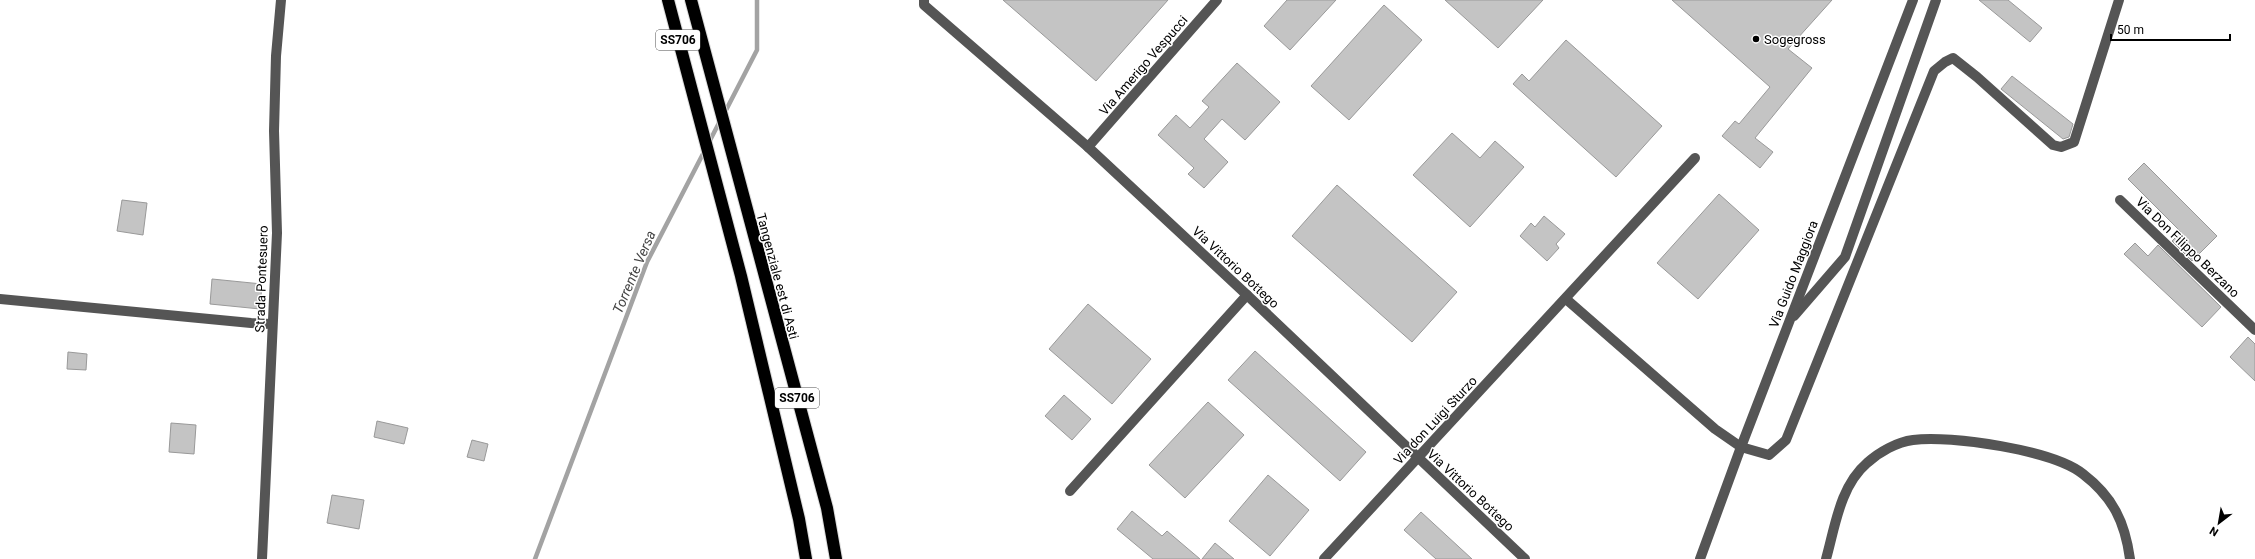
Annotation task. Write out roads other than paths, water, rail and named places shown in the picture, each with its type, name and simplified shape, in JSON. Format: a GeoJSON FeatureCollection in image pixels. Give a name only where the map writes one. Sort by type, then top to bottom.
{"type":"FeatureCollection","features":[{"type":"Feature","properties":{"kind":"highway","name":"SS706"},"geometry":{"type":"LineString","coordinates":[[668,0],[741,276],[799,519],[806,559]]}},
{"type":"Feature","properties":{"kind":"highway","name":"Tangenziale est di Asti"},"geometry":{"type":"LineString","coordinates":[[691,0],[753,238],[827,508],[836,559]]}},
{"type":"Feature","properties":{"kind":"street","name":"Strada Pontesuero"},"geometry":{"type":"LineString","coordinates":[[262,559],[277,233],[274,131],[276,56],[282,0]]}},
{"type":"Feature","properties":{"kind":"street","name":"Via Vittorio Bottego"},"geometry":{"type":"LineString","coordinates":[[924,0],[924,5],[1088,147],[1247,294],[1525,559]]}},
{"type":"Feature","properties":{"kind":"street","name":"Via Amerigo Vespucci"},"geometry":{"type":"LineString","coordinates":[[1088,147],[1217,0]]}},
{"type":"Feature","properties":{"kind":"street","name":"Via Guido Maggiora"},"geometry":{"type":"LineString","coordinates":[[1700,559],[1741,447],[1913,0]]}},
{"type":"Feature","properties":{"kind":"street"},"geometry":{"type":"LineString","coordinates":[[1789,322],[1845,257],[1936,0]]}},
{"type":"Feature","properties":{"kind":"street"},"geometry":{"type":"LineString","coordinates":[[1566,299],[1715,429],[1741,447],[1769,455],[1786,440],[1934,71],[1945,62],[1953,58],[1977,77],[2053,145],[2061,147],[2074,142],[2119,0]]}},
{"type":"Feature","properties":{"kind":"street","name":"Via don Luigi Sturzo"},"geometry":{"type":"LineString","coordinates":[[1324,559],[1566,299],[1694,158]]}},
{"type":"Feature","properties":{"kind":"street","name":"Via Don Filippo Berzano"},"geometry":{"type":"LineString","coordinates":[[2120,200],[2255,330]]}},
{"type":"Feature","properties":{"kind":"street"},"geometry":{"type":"LineString","coordinates":[[1070,491],[1247,294]]}},
{"type":"Feature","properties":{"kind":"street"},"geometry":{"type":"LineString","coordinates":[[0,299],[272,324]]}},
{"type":"Feature","properties":{"kind":"street"},"geometry":{"type":"LineString","coordinates":[[1826,559],[1845,494],[1850,483],[1866,463],[1887,448],[1911,440],[1937,439],[2017,450],[2049,457],[2083,473],[2110,500],[2127,533],[2130,559]]}},
{"type":"Feature","properties":{"kind":"waterway","name":"Torrente Versa"},"geometry":{"type":"LineString","coordinates":[[724,114],[757,50],[757,0]]}},
{"type":"Feature","properties":{"kind":"waterway","name":"Torrente Versa"},"geometry":{"type":"LineString","coordinates":[[535,559],[647,262],[720,121]]}},
{"type":"Feature","properties":{"kind":"place","name":"Sogegross"},"geometry":{"type":"Point","coordinates":[1756,39]}}]}
